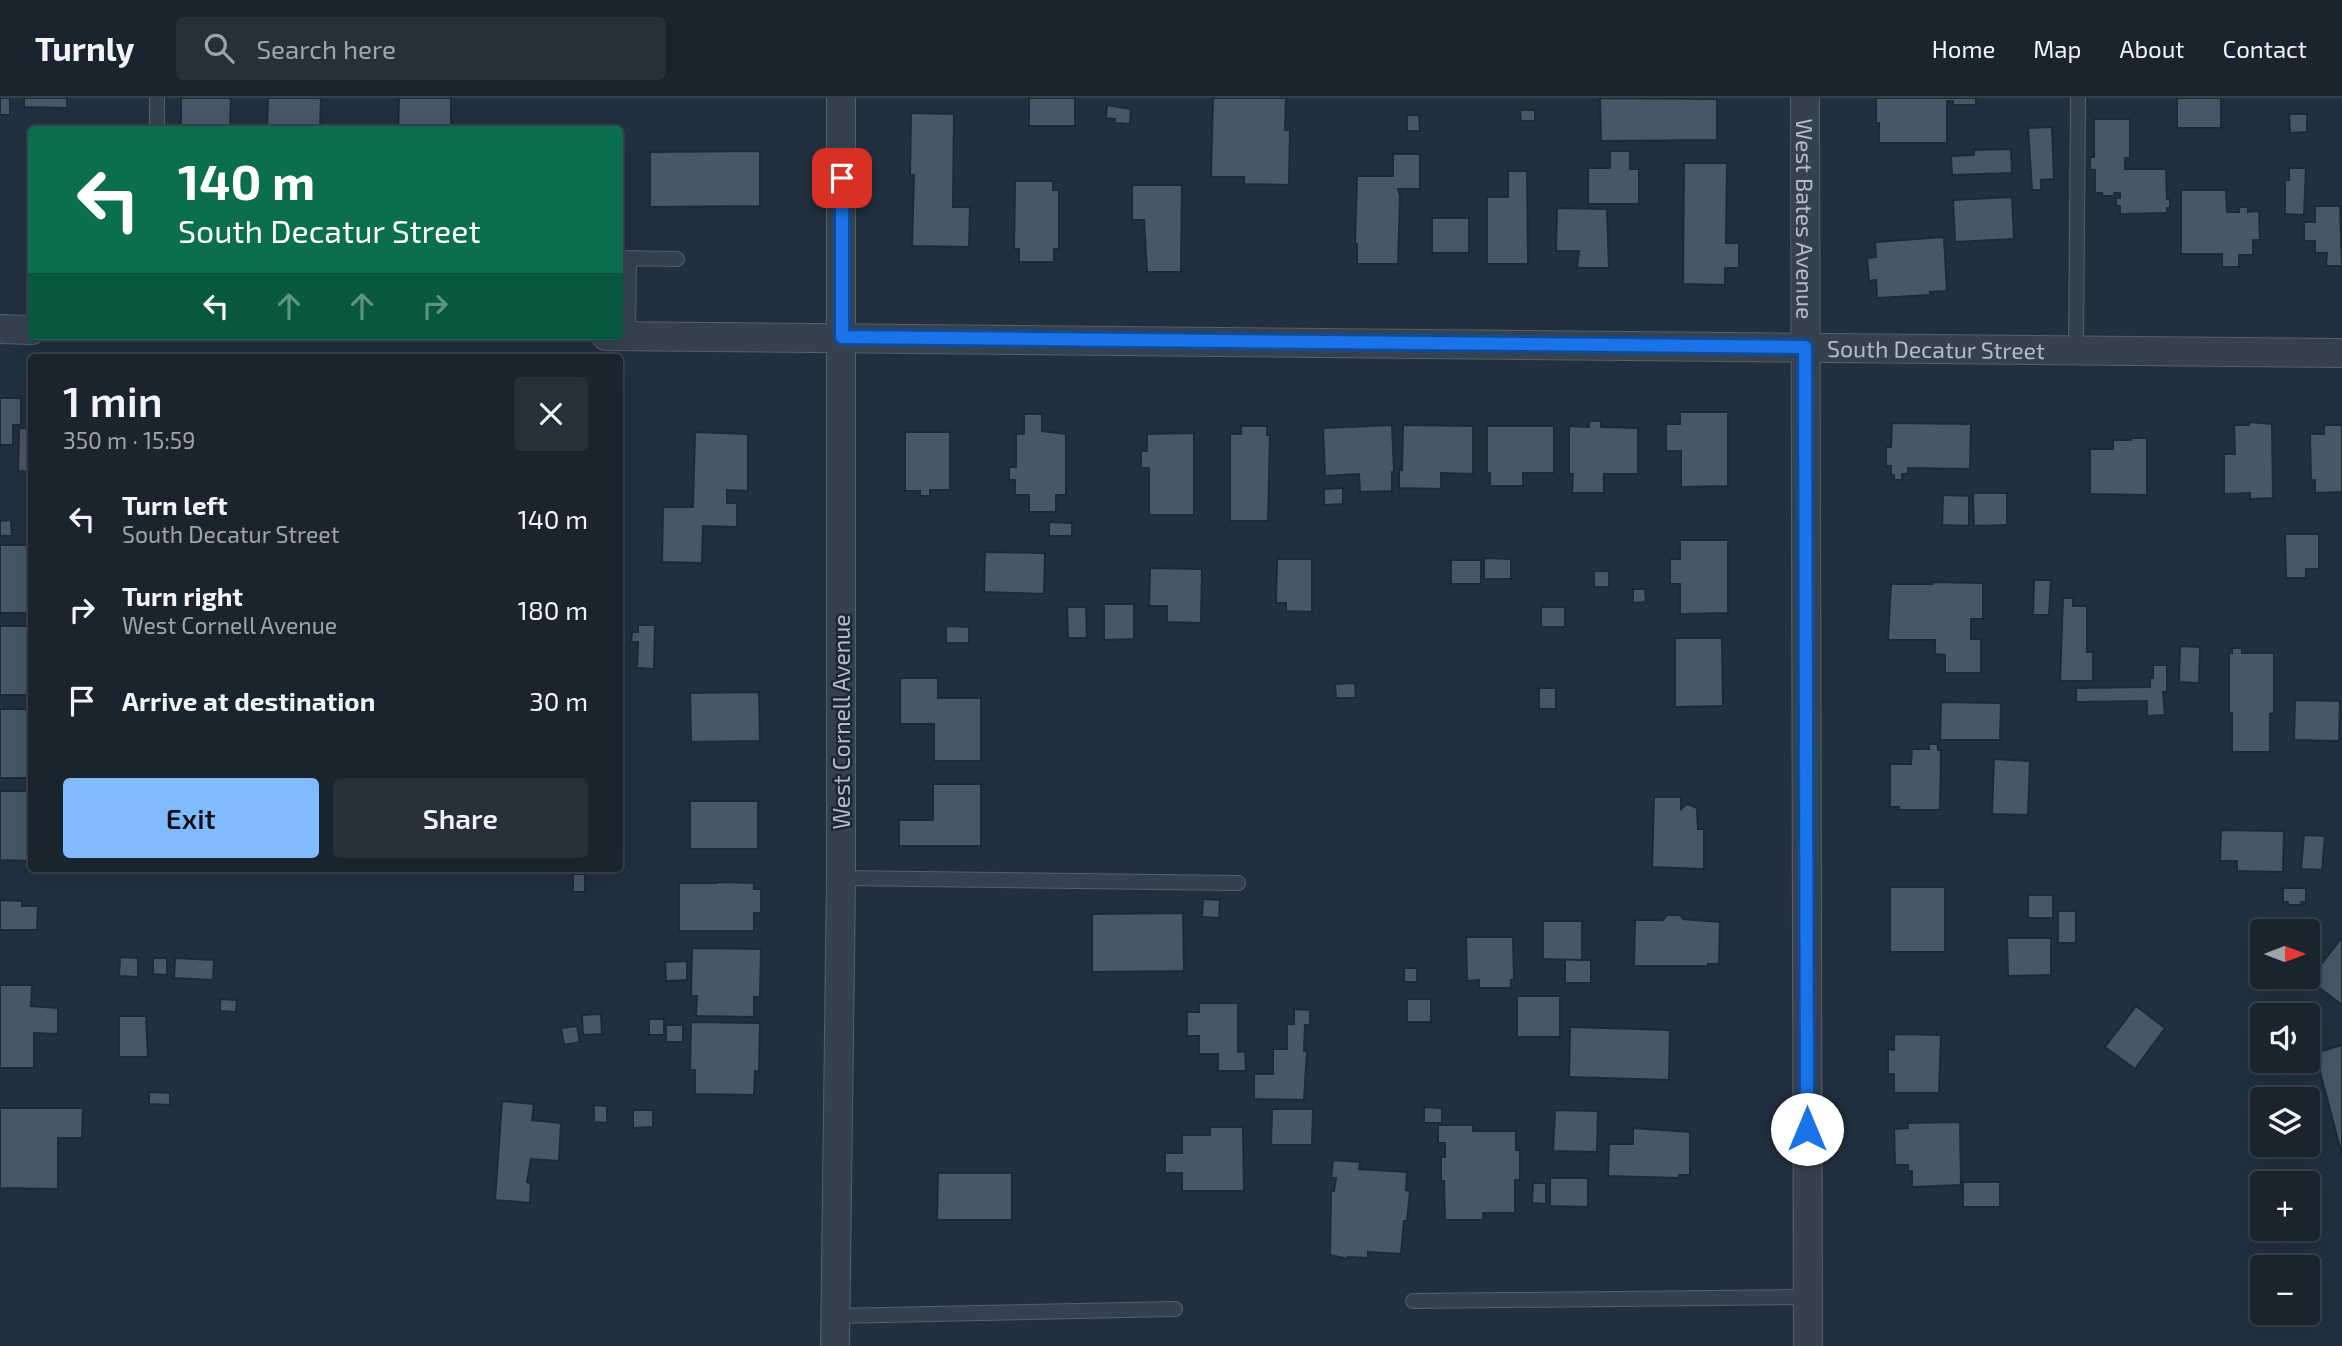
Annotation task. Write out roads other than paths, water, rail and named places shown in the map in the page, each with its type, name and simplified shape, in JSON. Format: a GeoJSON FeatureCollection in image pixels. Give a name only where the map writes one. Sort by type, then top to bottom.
{"type":"FeatureCollection","features":[{"type":"Feature","properties":{"kind":"street","name":"West Cornell Avenue"},"geometry":{"type":"LineString","coordinates":[[835,1346],[841,878],[841,98]]}},
{"type":"Feature","properties":{"kind":"street","name":"West Bates Avenue"},"geometry":{"type":"LineString","coordinates":[[1805,98],[1808,1346]]}},
{"type":"Feature","properties":{"kind":"street"},"geometry":{"type":"LineString","coordinates":[[0,329],[28,330]]}},
{"type":"Feature","properties":{"kind":"street","name":"South Decatur Street"},"geometry":{"type":"LineString","coordinates":[[623,336],[2342,353]]}},
{"type":"Feature","properties":{"kind":"lane"},"geometry":{"type":"LineString","coordinates":[[157,98],[157,126]]}},
{"type":"Feature","properties":{"kind":"lane"},"geometry":{"type":"LineString","coordinates":[[2076,350],[2078,98]]}},
{"type":"Feature","properties":{"kind":"lane"},"geometry":{"type":"LineString","coordinates":[[624,258],[677,259]]}},
{"type":"Feature","properties":{"kind":"lane"},"geometry":{"type":"LineString","coordinates":[[841,878],[1238,883]]}},
{"type":"Feature","properties":{"kind":"lane"},"geometry":{"type":"LineString","coordinates":[[1413,1301],[1808,1297]]}},
{"type":"Feature","properties":{"kind":"lane"},"geometry":{"type":"LineString","coordinates":[[835,1316],[1175,1309]]}}]}
